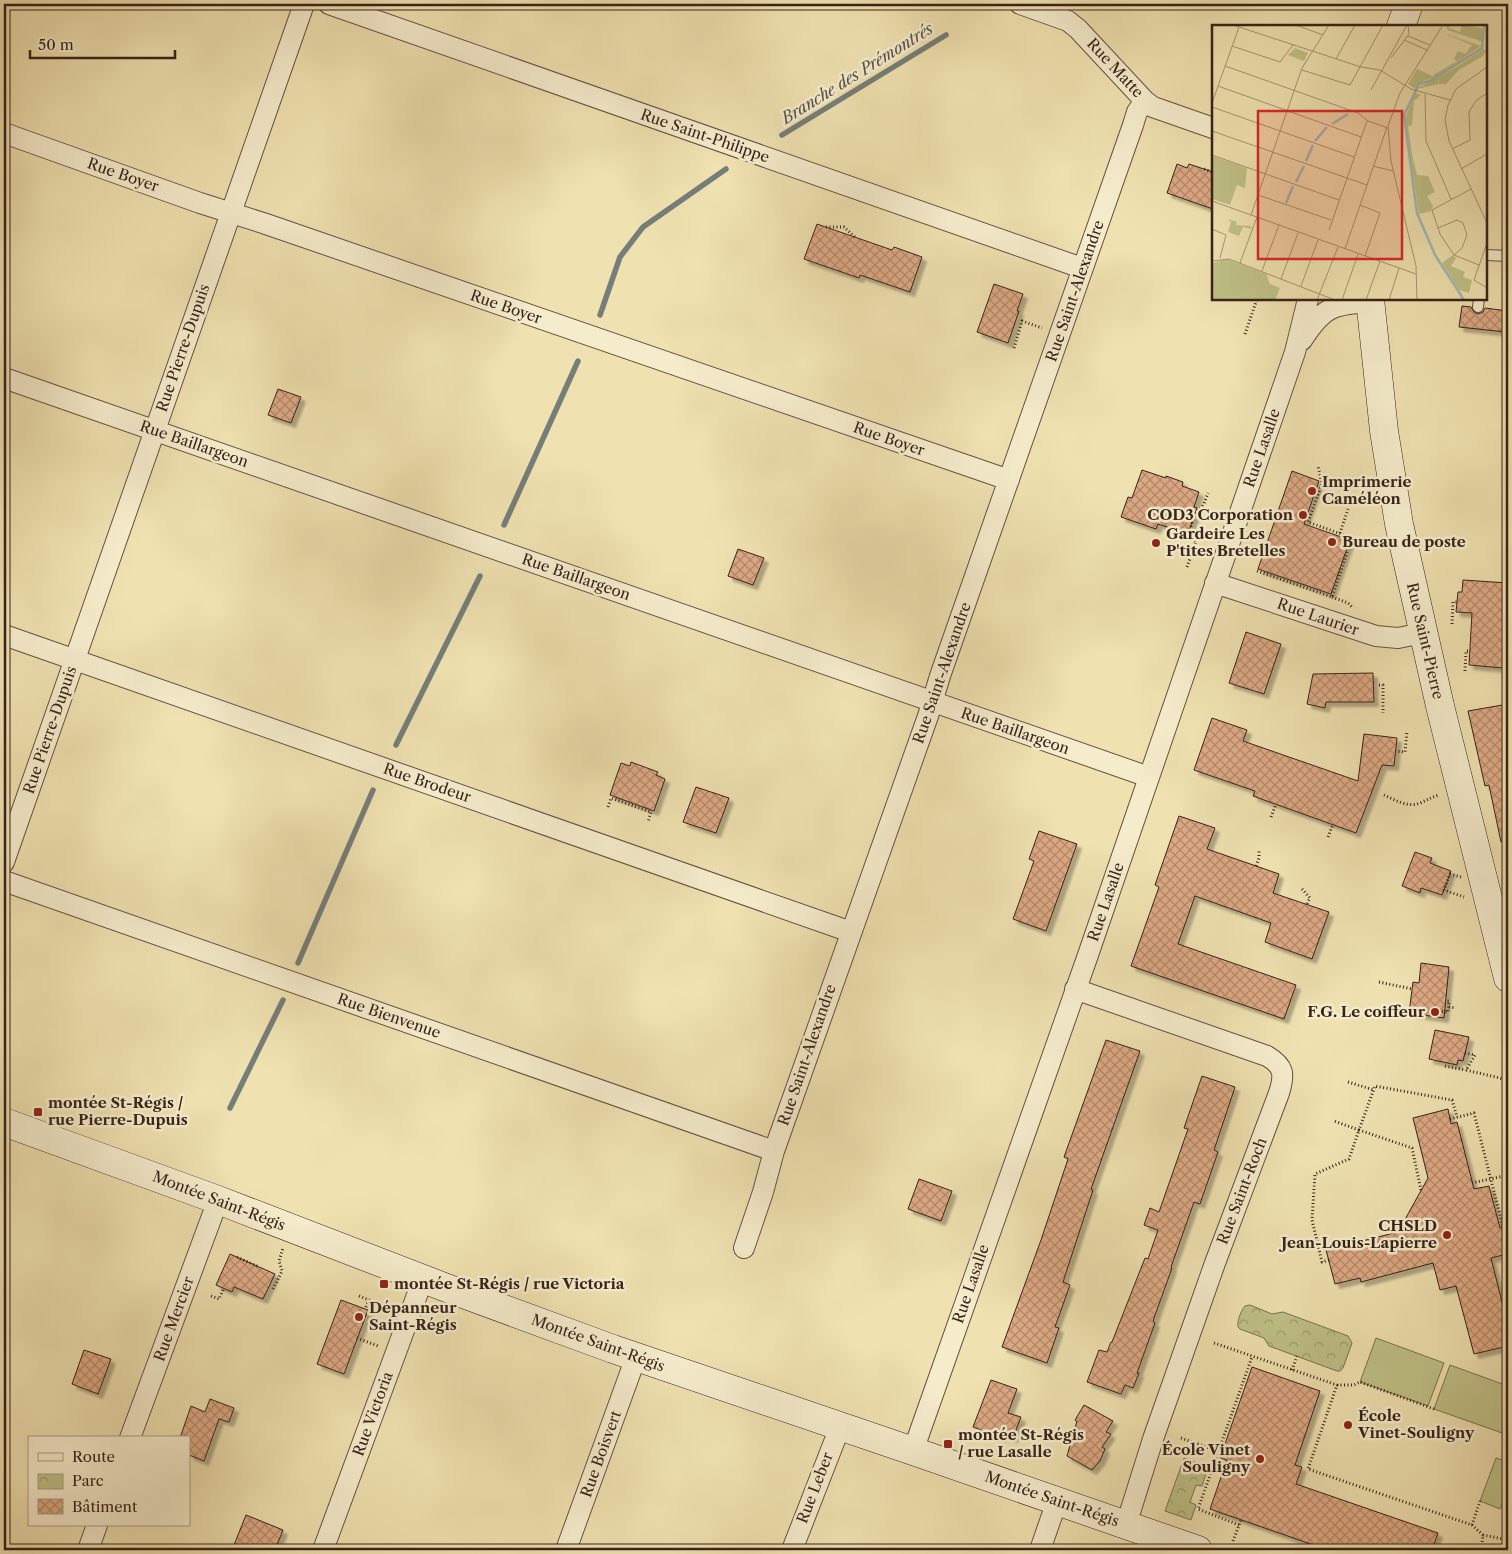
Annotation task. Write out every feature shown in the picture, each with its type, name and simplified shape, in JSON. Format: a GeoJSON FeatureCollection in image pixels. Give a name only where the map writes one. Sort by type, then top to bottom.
{"type":"FeatureCollection","features":[{"type":"Feature","properties":{"kind":"street","name":"Rue Pierre-Dupuis"},"geometry":{"type":"LineString","coordinates":[[4,862],[304,4]]}},
{"type":"Feature","properties":{"kind":"street","name":"Rue Saint-Philippe"},"geometry":{"type":"LineString","coordinates":[[328,4],[1082,268]]}},
{"type":"Feature","properties":{"kind":"street","name":"Rue Matte"},"geometry":{"type":"LineString","coordinates":[[1020,4],[1068,22],[1078,28],[1152,107],[1212,128]]}},
{"type":"Feature","properties":{"kind":"street"},"geometry":{"type":"LineString","coordinates":[[1401,25],[1409,4]]}},
{"type":"Feature","properties":{"kind":"street","name":"Rue Saint-Alexandre"},"geometry":{"type":"LineString","coordinates":[[744,1248],[763,1192],[774,1151],[1132,125],[1137,112],[1146,101]]}},
{"type":"Feature","properties":{"kind":"street","name":"Rue Boyer"},"geometry":{"type":"LineString","coordinates":[[4,133],[1009,480]]}},
{"type":"Feature","properties":{"kind":"street","name":"Rue Lasalle"},"geometry":{"type":"LineString","coordinates":[[913,1451],[1149,777],[1295,352],[1308,300]]}},
{"type":"Feature","properties":{"kind":"street","name":"Rue Lasalle"},"geometry":{"type":"LineString","coordinates":[[1295,352],[1312,324],[1320,315],[1342,304],[1370,300]]}},
{"type":"Feature","properties":{"kind":"street","name":"Rue Saint-Pierre"},"geometry":{"type":"LineString","coordinates":[[1370,300],[1381,407],[1403,546],[1440,706],[1508,978]]}},
{"type":"Feature","properties":{"kind":"street","name":"Rue Baillargeon"},"geometry":{"type":"LineString","coordinates":[[4,378],[1149,777]]}},
{"type":"Feature","properties":{"kind":"street","name":"Rue Laurier"},"geometry":{"type":"LineString","coordinates":[[1215,583],[1376,636],[1398,638],[1423,633]]}},
{"type":"Feature","properties":{"kind":"street","name":"Rue Brodeur"},"geometry":{"type":"LineString","coordinates":[[4,635],[851,932]]}},
{"type":"Feature","properties":{"kind":"street","name":"Rue Bienvenue"},"geometry":{"type":"LineString","coordinates":[[4,881],[774,1151]]}},
{"type":"Feature","properties":{"kind":"street","name":"Rue Saint-Roch"},"geometry":{"type":"LineString","coordinates":[[1075,989],[1267,1056],[1283,1072],[1283,1082],[1215,1263],[1153,1439],[1126,1525]]}},
{"type":"Feature","properties":{"kind":"street","name":"Montée Saint-Régis"},"geometry":{"type":"LineString","coordinates":[[4,1122],[636,1357],[1198,1550]]}},
{"type":"Feature","properties":{"kind":"street","name":"Rue Mercier"},"geometry":{"type":"LineString","coordinates":[[131,1436],[218,1200]]}},
{"type":"Feature","properties":{"kind":"street","name":"Rue Victoria"},"geometry":{"type":"LineString","coordinates":[[323,1550],[423,1279]]}},
{"type":"Feature","properties":{"kind":"street","name":"Rue Boisvert"},"geometry":{"type":"LineString","coordinates":[[566,1550],[636,1357]]}},
{"type":"Feature","properties":{"kind":"street","name":"Rue Leber"},"geometry":{"type":"LineString","coordinates":[[792,1550],[840,1427]]}},
{"type":"Feature","properties":{"kind":"street"},"geometry":{"type":"LineString","coordinates":[[1040,1550],[1057,1501]]}},
{"type":"Feature","properties":{"kind":"street"},"geometry":{"type":"LineString","coordinates":[[88,1550],[97,1526]]}},
{"type":"Feature","properties":{"kind":"lane"},"geometry":{"type":"LineString","coordinates":[[1487,255],[1508,256]]}},
{"type":"Feature","properties":{"kind":"path"},"geometry":{"type":"LineString","coordinates":[[1204,169],[1212,172]]}},
{"type":"Feature","properties":{"kind":"path"},"geometry":{"type":"LineString","coordinates":[[826,227],[844,227],[856,238]]}},
{"type":"Feature","properties":{"kind":"path"},"geometry":{"type":"LineString","coordinates":[[1244,334],[1257,300]]}},
{"type":"Feature","properties":{"kind":"path"},"geometry":{"type":"LineString","coordinates":[[1014,348],[1022,321]]}},
{"type":"Feature","properties":{"kind":"path"},"geometry":{"type":"LineString","coordinates":[[1318,466],[1322,484],[1317,492],[1307,523],[1352,538],[1332,597]]}},
{"type":"Feature","properties":{"kind":"path"},"geometry":{"type":"LineString","coordinates":[[1187,567],[1196,541],[1187,538],[1188,534],[1196,511],[1203,505],[1208,493]]}},
{"type":"Feature","properties":{"kind":"path"},"geometry":{"type":"LineString","coordinates":[[1316,498],[1323,501]]}},
{"type":"Feature","properties":{"kind":"path"},"geometry":{"type":"LineString","coordinates":[[1340,533],[1348,509]]}},
{"type":"Feature","properties":{"kind":"path"},"geometry":{"type":"LineString","coordinates":[[1257,571],[1348,602]]}},
{"type":"Feature","properties":{"kind":"path"},"geometry":{"type":"LineString","coordinates":[[1452,624],[1453,602],[1457,602]]}},
{"type":"Feature","properties":{"kind":"path"},"geometry":{"type":"LineString","coordinates":[[1465,671],[1466,651],[1470,651]]}},
{"type":"Feature","properties":{"kind":"path"},"geometry":{"type":"LineString","coordinates":[[1379,685],[1383,685],[1384,713]]}},
{"type":"Feature","properties":{"kind":"path"},"geometry":{"type":"LineString","coordinates":[[1396,751],[1405,752],[1407,732]]}},
{"type":"Feature","properties":{"kind":"path"},"geometry":{"type":"LineString","coordinates":[[1384,795],[1412,806],[1430,797],[1447,793]]}},
{"type":"Feature","properties":{"kind":"path"},"geometry":{"type":"LineString","coordinates":[[608,807],[610,798],[633,804],[651,812],[648,822]]}},
{"type":"Feature","properties":{"kind":"path"},"geometry":{"type":"LineString","coordinates":[[1271,817],[1276,804]]}},
{"type":"Feature","properties":{"kind":"path"},"geometry":{"type":"LineString","coordinates":[[1328,837],[1333,824]]}},
{"type":"Feature","properties":{"kind":"path"},"geometry":{"type":"LineString","coordinates":[[1256,866],[1260,858],[1260,850]]}},
{"type":"Feature","properties":{"kind":"path"},"geometry":{"type":"LineString","coordinates":[[1450,874],[1444,890],[1467,898]]}},
{"type":"Feature","properties":{"kind":"path"},"geometry":{"type":"LineString","coordinates":[[1302,889],[1310,898],[1307,904]]}},
{"type":"Feature","properties":{"kind":"path"},"geometry":{"type":"LineString","coordinates":[[1379,982],[1412,989]]}},
{"type":"Feature","properties":{"kind":"path"},"geometry":{"type":"LineString","coordinates":[[1442,1011],[1448,1012],[1449,1001],[1446,1001]]}},
{"type":"Feature","properties":{"kind":"path"},"geometry":{"type":"LineString","coordinates":[[1449,1007],[1456,1008]]}},
{"type":"Feature","properties":{"kind":"path"},"geometry":{"type":"LineString","coordinates":[[1465,1053],[1475,1055],[1466,1070]]}},
{"type":"Feature","properties":{"kind":"path"},"geometry":{"type":"LineString","coordinates":[[1445,1066],[1508,1080]]}},
{"type":"Feature","properties":{"kind":"path"},"geometry":{"type":"LineString","coordinates":[[1348,1082],[1374,1090]]}},
{"type":"Feature","properties":{"kind":"path"},"geometry":{"type":"LineString","coordinates":[[1329,1260],[1322,1262],[1312,1220],[1315,1174],[1349,1158],[1375,1086],[1452,1100],[1457,1117]]}},
{"type":"Feature","properties":{"kind":"path"},"geometry":{"type":"LineString","coordinates":[[1450,1119],[1474,1113],[1503,1227]]}},
{"type":"Feature","properties":{"kind":"path"},"geometry":{"type":"LineString","coordinates":[[1334,1121],[1412,1148],[1421,1190]]}},
{"type":"Feature","properties":{"kind":"path"},"geometry":{"type":"LineString","coordinates":[[1472,1183],[1504,1176]]}},
{"type":"Feature","properties":{"kind":"path"},"geometry":{"type":"LineString","coordinates":[[273,1289],[282,1271],[279,1261],[284,1245]]}},
{"type":"Feature","properties":{"kind":"path"},"geometry":{"type":"LineString","coordinates":[[237,1257],[258,1267]]}},
{"type":"Feature","properties":{"kind":"path"},"geometry":{"type":"LineString","coordinates":[[211,1296],[219,1299],[224,1288]]}},
{"type":"Feature","properties":{"kind":"path"},"geometry":{"type":"LineString","coordinates":[[359,1296],[369,1300],[365,1309]]}},
{"type":"Feature","properties":{"kind":"path"},"geometry":{"type":"LineString","coordinates":[[357,1338],[381,1348]]}},
{"type":"Feature","properties":{"kind":"path"},"geometry":{"type":"LineString","coordinates":[[1214,1343],[1337,1385],[1354,1385],[1360,1382],[1434,1409]]}},
{"type":"Feature","properties":{"kind":"path"},"geometry":{"type":"LineString","coordinates":[[1292,1370],[1297,1356]]}},
{"type":"Feature","properties":{"kind":"path"},"geometry":{"type":"LineString","coordinates":[[1239,1525],[1198,1509],[1218,1452],[1227,1433],[1252,1357]]}},
{"type":"Feature","properties":{"kind":"path"},"geometry":{"type":"LineString","coordinates":[[1337,1385],[1308,1468],[1472,1525],[1483,1535],[1508,1540]]}},
{"type":"Feature","properties":{"kind":"path"},"geometry":{"type":"LineString","coordinates":[[1181,1438],[1218,1452]]}},
{"type":"Feature","properties":{"kind":"path"},"geometry":{"type":"LineString","coordinates":[[1191,1460],[1197,1443]]}},
{"type":"Feature","properties":{"kind":"path"},"geometry":{"type":"LineString","coordinates":[[1472,1525],[1480,1501]]}},
{"type":"Feature","properties":{"kind":"path"},"geometry":{"type":"LineString","coordinates":[[1233,1541],[1241,1520]]}},
{"type":"Feature","properties":{"kind":"path"},"geometry":{"type":"LineString","coordinates":[[1480,1550],[1483,1535]]}},
{"type":"Feature","properties":{"kind":"green space"},"geometry":{"type":"Polygon","coordinates":[[[1250,1305],[1272,1314],[1283,1312],[1348,1336],[1352,1343],[1343,1368],[1337,1371],[1269,1346],[1264,1338],[1240,1329],[1238,1324],[1241,1313],[1245,1306],[1250,1305]]]}},
{"type":"Feature","properties":{"kind":"green space"},"geometry":{"type":"Polygon","coordinates":[[[1376,1338],[1444,1363],[1428,1406],[1360,1382],[1376,1338]]]}},
{"type":"Feature","properties":{"kind":"green space"},"geometry":{"type":"Polygon","coordinates":[[[1450,1365],[1508,1386],[1508,1416],[1502,1433],[1434,1409],[1450,1365]]]}},
{"type":"Feature","properties":{"kind":"green space"},"geometry":{"type":"Polygon","coordinates":[[[1184,1458],[1208,1467],[1202,1486],[1196,1485],[1190,1502],[1196,1505],[1191,1520],[1165,1511],[1184,1458]]]}},
{"type":"Feature","properties":{"kind":"green space"},"geometry":{"type":"Polygon","coordinates":[[[1496,1458],[1508,1462],[1508,1488],[1500,1509],[1480,1501],[1496,1458]]]}},
{"type":"Feature","properties":{"kind":"building"},"geometry":{"type":"Polygon","coordinates":[[[1177,164],[1187,168],[1189,164],[1212,172],[1212,209],[1167,193],[1177,164]]]}},
{"type":"Feature","properties":{"kind":"building"},"geometry":{"type":"Polygon","coordinates":[[[817,224],[892,250],[894,247],[922,257],[910,292],[860,275],[859,278],[804,259],[817,224]]]}},
{"type":"Feature","properties":{"kind":"building"},"geometry":{"type":"Polygon","coordinates":[[[994,284],[1023,294],[1008,343],[977,332],[994,284]]]}},
{"type":"Feature","properties":{"kind":"building"},"geometry":{"type":"Polygon","coordinates":[[[1462,306],[1471,307],[1478,314],[1483,312],[1485,308],[1508,311],[1506,332],[1459,327],[1462,306]]]}},
{"type":"Feature","properties":{"kind":"building"},"geometry":{"type":"Polygon","coordinates":[[[278,389],[301,397],[291,423],[268,415],[278,389]]]}},
{"type":"Feature","properties":{"kind":"building"},"geometry":{"type":"Polygon","coordinates":[[[1142,470],[1183,482],[1182,486],[1199,492],[1194,507],[1197,508],[1188,534],[1158,524],[1156,529],[1121,517],[1128,497],[1132,498],[1142,470]]]}},
{"type":"Feature","properties":{"kind":"building"},"geometry":{"type":"Polygon","coordinates":[[[1292,471],[1319,481],[1304,524],[1350,540],[1331,594],[1258,569],[1292,471]]]}},
{"type":"Feature","properties":{"kind":"building"},"geometry":{"type":"Polygon","coordinates":[[[738,549],[764,558],[753,585],[728,576],[738,549]]]}},
{"type":"Feature","properties":{"kind":"building"},"geometry":{"type":"Polygon","coordinates":[[[1463,580],[1508,583],[1503,668],[1469,665],[1472,613],[1456,612],[1458,592],[1462,592],[1463,580]]]}},
{"type":"Feature","properties":{"kind":"building"},"geometry":{"type":"Polygon","coordinates":[[[1246,632],[1281,644],[1264,694],[1229,683],[1246,632]]]}},
{"type":"Feature","properties":{"kind":"building"},"geometry":{"type":"Polygon","coordinates":[[[1373,673],[1374,702],[1326,702],[1325,708],[1307,704],[1313,674],[1373,673]]]}},
{"type":"Feature","properties":{"kind":"building"},"geometry":{"type":"Polygon","coordinates":[[[1508,704],[1508,842],[1501,842],[1489,785],[1485,786],[1468,711],[1508,704]]]}},
{"type":"Feature","properties":{"kind":"building"},"geometry":{"type":"Polygon","coordinates":[[[1212,718],[1247,730],[1243,741],[1358,781],[1364,734],[1397,738],[1394,766],[1382,765],[1356,833],[1253,796],[1255,791],[1194,770],[1212,718]]]}},
{"type":"Feature","properties":{"kind":"building"},"geometry":{"type":"Polygon","coordinates":[[[631,762],[658,772],[656,775],[665,779],[654,811],[610,795],[621,763],[630,766],[631,762]]]}},
{"type":"Feature","properties":{"kind":"building"},"geometry":{"type":"Polygon","coordinates":[[[696,787],[729,798],[716,833],[683,822],[696,787]]]}},
{"type":"Feature","properties":{"kind":"building"},"geometry":{"type":"Polygon","coordinates":[[[1179,816],[1215,828],[1207,849],[1279,874],[1273,893],[1329,912],[1312,959],[1265,942],[1271,923],[1195,896],[1178,944],[1296,985],[1284,1019],[1131,966],[1159,887],[1155,885],[1179,816]]]}},
{"type":"Feature","properties":{"kind":"building"},"geometry":{"type":"Polygon","coordinates":[[[1039,831],[1077,844],[1046,931],[1013,919],[1034,861],[1029,859],[1039,831]]]}},
{"type":"Feature","properties":{"kind":"building"},"geometry":{"type":"Polygon","coordinates":[[[1415,852],[1432,858],[1430,863],[1451,871],[1442,895],[1421,888],[1420,893],[1402,886],[1415,852]]]}},
{"type":"Feature","properties":{"kind":"building"},"geometry":{"type":"Polygon","coordinates":[[[1421,963],[1449,967],[1444,1018],[1409,1013],[1413,982],[1419,983],[1421,963]]]}},
{"type":"Feature","properties":{"kind":"building"},"geometry":{"type":"Polygon","coordinates":[[[1435,1030],[1469,1037],[1463,1061],[1458,1060],[1457,1065],[1429,1059],[1435,1030]]]}},
{"type":"Feature","properties":{"kind":"building"},"geometry":{"type":"Polygon","coordinates":[[[1106,1040],[1140,1051],[1091,1189],[1093,1190],[1063,1282],[1070,1285],[1055,1327],[1059,1328],[1047,1363],[1002,1347],[1041,1240],[1068,1159],[1064,1157],[1106,1040]]]}},
{"type":"Feature","properties":{"kind":"building"},"geometry":{"type":"Polygon","coordinates":[[[1202,1076],[1235,1087],[1214,1150],[1218,1152],[1200,1204],[1194,1202],[1153,1321],[1155,1323],[1137,1373],[1139,1373],[1133,1388],[1125,1385],[1121,1394],[1087,1382],[1099,1350],[1107,1352],[1112,1342],[1145,1258],[1148,1259],[1158,1230],[1144,1225],[1150,1208],[1159,1212],[1188,1129],[1184,1128],[1202,1076]]]}},
{"type":"Feature","properties":{"kind":"building","name":"CHSLD Jean-Louis-Lapierre"},"geometry":{"type":"Polygon","coordinates":[[[1448,1109],[1451,1124],[1457,1122],[1474,1189],[1489,1186],[1500,1228],[1508,1225],[1508,1243],[1504,1243],[1507,1254],[1491,1258],[1508,1326],[1504,1328],[1508,1346],[1474,1354],[1456,1286],[1440,1290],[1433,1263],[1361,1282],[1360,1278],[1335,1284],[1326,1250],[1398,1232],[1428,1178],[1413,1118],[1448,1109]]]}},
{"type":"Feature","properties":{"kind":"building"},"geometry":{"type":"Polygon","coordinates":[[[919,1179],[952,1191],[941,1221],[908,1209],[919,1179]]]}},
{"type":"Feature","properties":{"kind":"building"},"geometry":{"type":"Polygon","coordinates":[[[230,1254],[275,1274],[263,1299],[234,1287],[232,1292],[216,1285],[230,1254]]]}},
{"type":"Feature","properties":{"kind":"building"},"geometry":{"type":"Polygon","coordinates":[[[341,1300],[368,1310],[344,1374],[317,1364],[341,1300]]]}},
{"type":"Feature","properties":{"kind":"building"},"geometry":{"type":"Polygon","coordinates":[[[84,1350],[111,1359],[98,1394],[72,1384],[84,1350]]]}},
{"type":"Feature","properties":{"kind":"building","name":"École Vinet Souligny"},"geometry":{"type":"Polygon","coordinates":[[[1252,1367],[1320,1391],[1295,1465],[1302,1467],[1296,1484],[1438,1533],[1432,1550],[1328,1550],[1210,1509],[1227,1460],[1220,1458],[1252,1367]]]}},
{"type":"Feature","properties":{"kind":"building"},"geometry":{"type":"Polygon","coordinates":[[[991,1380],[1017,1389],[1008,1413],[1021,1417],[1013,1438],[1002,1433],[1001,1438],[973,1427],[991,1380]]]}},
{"type":"Feature","properties":{"kind":"building"},"geometry":{"type":"Polygon","coordinates":[[[210,1399],[234,1408],[229,1422],[219,1419],[204,1461],[190,1455],[190,1436],[181,1436],[191,1406],[205,1412],[210,1399]]]}},
{"type":"Feature","properties":{"kind":"building"},"geometry":{"type":"Polygon","coordinates":[[[1084,1405],[1113,1421],[1106,1432],[1111,1434],[1102,1447],[1105,1449],[1100,1461],[1092,1470],[1067,1456],[1077,1421],[1075,1420],[1084,1405]]]}},
{"type":"Feature","properties":{"kind":"building"},"geometry":{"type":"Polygon","coordinates":[[[246,1515],[283,1530],[275,1550],[232,1550],[246,1515]]]}},
{"type":"Feature","properties":{"kind":"waterway","name":"Branche des Prémontrés"},"geometry":{"type":"LineString","coordinates":[[782,135],[946,35]]}},
{"type":"Feature","properties":{"kind":"waterway","name":"Branche des Prémontrés"},"geometry":{"type":"LineString","coordinates":[[600,315],[620,257],[643,227],[726,169]]}},
{"type":"Feature","properties":{"kind":"waterway","name":"Branche des Prémontrés"},"geometry":{"type":"LineString","coordinates":[[504,525],[578,361]]}},
{"type":"Feature","properties":{"kind":"waterway","name":"Branche des Prémontrés"},"geometry":{"type":"LineString","coordinates":[[396,745],[480,576]]}},
{"type":"Feature","properties":{"kind":"waterway","name":"Branche des Prémontrés"},"geometry":{"type":"LineString","coordinates":[[298,963],[373,790]]}},
{"type":"Feature","properties":{"kind":"waterway","name":"Branche des Prémontrés"},"geometry":{"type":"LineString","coordinates":[[230,1108],[283,1000]]}},
{"type":"Feature","properties":{"kind":"place","name":"Imprimerie Caméléon"},"geometry":{"type":"Point","coordinates":[1312,491]}},
{"type":"Feature","properties":{"kind":"place","name":"COD3 Corporation"},"geometry":{"type":"Point","coordinates":[1303,515]}},
{"type":"Feature","properties":{"kind":"place","name":"Bureau de poste"},"geometry":{"type":"Point","coordinates":[1332,542]}},
{"type":"Feature","properties":{"kind":"place","name":"Gardeire Les P'tites Bretelles"},"geometry":{"type":"Point","coordinates":[1156,543]}},
{"type":"Feature","properties":{"kind":"place","name":"F.G. Le coiffeur"},"geometry":{"type":"Point","coordinates":[1435,1012]}},
{"type":"Feature","properties":{"kind":"place","name":"montée St-Régis / rue Pierre-Dupuis"},"geometry":{"type":"Point","coordinates":[38,1112]}},
{"type":"Feature","properties":{"kind":"place","name":"CHSLD Jean-Louis-Lapierre"},"geometry":{"type":"Point","coordinates":[1447,1235]}},
{"type":"Feature","properties":{"kind":"place","name":"montée St-Régis / rue Victoria"},"geometry":{"type":"Point","coordinates":[384,1284]}},
{"type":"Feature","properties":{"kind":"place","name":"Dépanneur Saint-Régis"},"geometry":{"type":"Point","coordinates":[359,1317]}},
{"type":"Feature","properties":{"kind":"place","name":"École Vinet-Souligny"},"geometry":{"type":"Point","coordinates":[1348,1425]}},
{"type":"Feature","properties":{"kind":"place","name":"montée St-Régis / rue Lasalle"},"geometry":{"type":"Point","coordinates":[948,1444]}},
{"type":"Feature","properties":{"kind":"place","name":"École Vinet Souligny"},"geometry":{"type":"Point","coordinates":[1260,1459]}}]}
